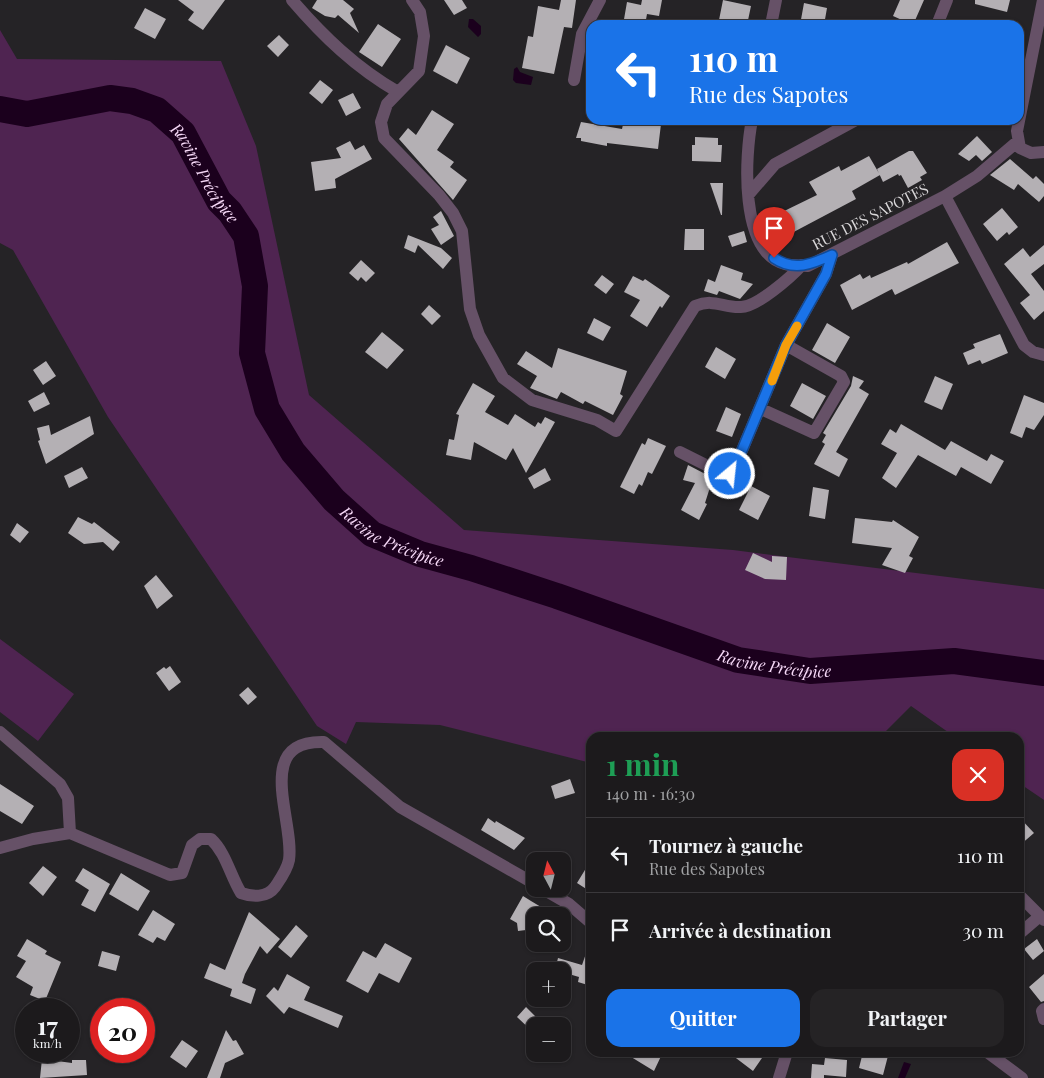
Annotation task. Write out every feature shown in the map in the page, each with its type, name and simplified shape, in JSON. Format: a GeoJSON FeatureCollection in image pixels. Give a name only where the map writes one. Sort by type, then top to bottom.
{"type":"FeatureCollection","features":[{"type":"Feature","properties":{"kind":"street"},"geometry":{"type":"LineString","coordinates":[[292,0],[332,44],[380,82],[398,92]]}},
{"type":"Feature","properties":{"kind":"street"},"geometry":{"type":"LineString","coordinates":[[412,0],[420,12],[424,36],[419,72],[387,104],[381,122],[384,138],[439,195],[453,213],[462,231],[470,309],[479,335],[503,378],[532,400],[597,420],[616,431],[695,306],[706,302],[740,308],[749,306],[789,279],[802,265]]}},
{"type":"Feature","properties":{"kind":"street"},"geometry":{"type":"LineString","coordinates":[[589,20],[600,0]]}},
{"type":"Feature","properties":{"kind":"street"},"geometry":{"type":"LineString","coordinates":[[772,20],[776,0]]}},
{"type":"Feature","properties":{"kind":"street"},"geometry":{"type":"LineString","coordinates":[[939,20],[947,0]]}},
{"type":"Feature","properties":{"kind":"street"},"geometry":{"type":"LineString","coordinates":[[1024,96],[1043,0]]}},
{"type":"Feature","properties":{"kind":"street"},"geometry":{"type":"LineString","coordinates":[[574,80],[582,34],[586,26]]}},
{"type":"Feature","properties":{"kind":"street","name":"RUE DES SAPOTES"},"geometry":{"type":"LineString","coordinates":[[751,125],[747,157],[750,215],[755,233],[766,251],[784,264],[808,266],[945,196],[977,176],[1018,141]]}},
{"type":"Feature","properties":{"kind":"street"},"geometry":{"type":"LineString","coordinates":[[749,194],[775,164],[847,125]]}},
{"type":"Feature","properties":{"kind":"street"},"geometry":{"type":"LineString","coordinates":[[1018,125],[1017,131],[1020,148],[1031,153],[1044,152]]}},
{"type":"Feature","properties":{"kind":"street"},"geometry":{"type":"LineString","coordinates":[[945,196],[1024,345],[1033,352],[1044,355]]}},
{"type":"Feature","properties":{"kind":"street"},"geometry":{"type":"LineString","coordinates":[[680,452],[722,473],[730,474],[761,409],[786,345],[826,274],[832,255]]}},
{"type":"Feature","properties":{"kind":"street"},"geometry":{"type":"LineString","coordinates":[[761,409],[814,433],[844,382],[841,376],[786,345]]}},
{"type":"Feature","properties":{"kind":"street"},"geometry":{"type":"LineString","coordinates":[[0,732],[60,784],[68,798],[70,833]]}},
{"type":"Feature","properties":{"kind":"street"},"geometry":{"type":"LineString","coordinates":[[0,848],[33,839],[70,833],[170,875],[182,873],[192,845],[200,839],[211,839],[221,848],[232,878],[241,893],[254,898],[272,891],[284,876],[289,859],[286,817],[280,789],[282,773],[288,756],[296,748],[314,742],[324,742],[400,807],[526,879]]}},
{"type":"Feature","properties":{"kind":"street"},"geometry":{"type":"LineString","coordinates":[[559,898],[586,919]]}},
{"type":"Feature","properties":{"kind":"street"},"geometry":{"type":"LineString","coordinates":[[1024,900],[1042,918],[1024,931]]}},
{"type":"Feature","properties":{"kind":"street"},"geometry":{"type":"LineString","coordinates":[[1044,1009],[1042,1016],[1044,1020]]}},
{"type":"Feature","properties":{"kind":"street"},"geometry":{"type":"LineString","coordinates":[[779,1078],[785,1057]]}},
{"type":"Feature","properties":{"kind":"street"},"geometry":{"type":"LineString","coordinates":[[994,1057],[1022,1078]]}},
{"type":"Feature","properties":{"kind":"shaded area"},"geometry":{"type":"Polygon","coordinates":[[[469,19],[473,19],[481,26],[481,34],[478,37],[468,27],[469,19]]]}},
{"type":"Feature","properties":{"kind":"shaded area"},"geometry":{"type":"Polygon","coordinates":[[[0,30],[17,59],[221,61],[256,146],[309,395],[464,530],[733,550],[1044,589],[1044,800],[1024,786],[1024,732],[948,732],[911,706],[885,732],[586,732],[586,762],[440,725],[356,722],[346,744],[317,726],[108,417],[13,250],[0,243],[0,30]]]}},
{"type":"Feature","properties":{"kind":"shaded area"},"geometry":{"type":"Polygon","coordinates":[[[517,67],[520,72],[533,77],[531,85],[516,83],[513,80],[514,69],[517,67]]]}},
{"type":"Feature","properties":{"kind":"shaded area"},"geometry":{"type":"Polygon","coordinates":[[[0,639],[74,694],[38,741],[0,712],[0,639]]]}},
{"type":"Feature","properties":{"kind":"shaded area"},"geometry":{"type":"Polygon","coordinates":[[[904,1062],[911,1064],[905,1078],[898,1078],[904,1062]]]}},
{"type":"Feature","properties":{"kind":"building"},"geometry":{"type":"Polygon","coordinates":[[[178,0],[225,0],[203,30],[188,20],[194,12],[178,0]]]}},
{"type":"Feature","properties":{"kind":"building"},"geometry":{"type":"Polygon","coordinates":[[[317,0],[343,0],[354,9],[350,13],[359,33],[338,15],[335,18],[325,16],[312,8],[317,0]]]}},
{"type":"Feature","properties":{"kind":"building"},"geometry":{"type":"Polygon","coordinates":[[[444,0],[462,0],[467,8],[454,15],[444,0]]]}},
{"type":"Feature","properties":{"kind":"building"},"geometry":{"type":"Polygon","coordinates":[[[561,0],[576,0],[572,28],[564,27],[554,74],[522,68],[528,36],[533,37],[538,6],[559,10],[561,0]]]}},
{"type":"Feature","properties":{"kind":"building"},"geometry":{"type":"Polygon","coordinates":[[[642,0],[662,0],[659,16],[647,14],[646,20],[624,20],[627,2],[641,5],[642,0]]]}},
{"type":"Feature","properties":{"kind":"building"},"geometry":{"type":"Polygon","coordinates":[[[723,0],[751,6],[748,20],[719,20],[723,0]]]}},
{"type":"Feature","properties":{"kind":"building"},"geometry":{"type":"Polygon","coordinates":[[[900,0],[924,0],[915,20],[902,20],[893,16],[900,0]]]}},
{"type":"Feature","properties":{"kind":"building"},"geometry":{"type":"Polygon","coordinates":[[[975,0],[1010,0],[1007,12],[975,4],[975,0]]]}},
{"type":"Feature","properties":{"kind":"building"},"geometry":{"type":"Polygon","coordinates":[[[804,3],[827,8],[825,20],[801,20],[804,3]]]}},
{"type":"Feature","properties":{"kind":"building"},"geometry":{"type":"Polygon","coordinates":[[[145,8],[166,19],[155,39],[134,28],[145,8]]]}},
{"type":"Feature","properties":{"kind":"building"},"geometry":{"type":"Polygon","coordinates":[[[378,24],[401,39],[382,67],[359,52],[378,24]]]}},
{"type":"Feature","properties":{"kind":"building"},"geometry":{"type":"Polygon","coordinates":[[[279,35],[289,45],[278,57],[267,46],[279,35]]]}},
{"type":"Feature","properties":{"kind":"building"},"geometry":{"type":"Polygon","coordinates":[[[446,45],[470,58],[457,84],[433,71],[446,45]]]}},
{"type":"Feature","properties":{"kind":"building"},"geometry":{"type":"Polygon","coordinates":[[[320,80],[333,90],[322,104],[309,93],[320,80]]]}},
{"type":"Feature","properties":{"kind":"building"},"geometry":{"type":"Polygon","coordinates":[[[353,93],[361,108],[346,116],[338,100],[353,93]]]}},
{"type":"Feature","properties":{"kind":"building"},"geometry":{"type":"Polygon","coordinates":[[[432,110],[454,124],[437,150],[454,162],[450,167],[467,180],[453,200],[399,139],[408,128],[416,135],[432,110]]]}},
{"type":"Feature","properties":{"kind":"building"},"geometry":{"type":"Polygon","coordinates":[[[581,122],[586,123],[586,125],[622,129],[623,125],[661,125],[658,149],[607,143],[607,146],[581,141],[581,138],[576,138],[581,122]]]}},
{"type":"Feature","properties":{"kind":"building"},"geometry":{"type":"Polygon","coordinates":[[[977,136],[992,152],[982,161],[976,155],[969,161],[958,154],[977,136]]]}},
{"type":"Feature","properties":{"kind":"building"},"geometry":{"type":"Polygon","coordinates":[[[695,137],[718,138],[718,145],[722,145],[721,162],[692,161],[692,145],[695,145],[695,137]]]}},
{"type":"Feature","properties":{"kind":"building"},"geometry":{"type":"Polygon","coordinates":[[[350,141],[355,150],[364,145],[372,159],[335,179],[336,188],[315,191],[311,162],[341,158],[336,148],[350,141]]]}},
{"type":"Feature","properties":{"kind":"building"},"geometry":{"type":"Polygon","coordinates":[[[909,151],[913,151],[927,173],[920,177],[922,180],[908,188],[901,175],[899,176],[898,174],[883,182],[877,169],[909,151]]]}},
{"type":"Feature","properties":{"kind":"building"},"geometry":{"type":"Polygon","coordinates":[[[869,156],[880,175],[852,191],[856,199],[788,235],[776,215],[817,195],[809,182],[839,166],[841,171],[869,156]]]}},
{"type":"Feature","properties":{"kind":"building"},"geometry":{"type":"Polygon","coordinates":[[[1010,159],[1033,179],[1036,176],[1044,184],[1044,196],[1039,202],[1018,184],[1014,190],[990,175],[1010,159]]]}},
{"type":"Feature","properties":{"kind":"building"},"geometry":{"type":"Polygon","coordinates":[[[710,183],[723,183],[722,215],[721,215],[710,183]]]}},
{"type":"Feature","properties":{"kind":"building"},"geometry":{"type":"Polygon","coordinates":[[[1002,208],[1018,227],[1009,235],[1007,232],[997,241],[983,224],[1002,208]]]}},
{"type":"Feature","properties":{"kind":"building"},"geometry":{"type":"Polygon","coordinates":[[[441,211],[454,236],[441,245],[431,229],[439,225],[433,217],[441,211]]]}},
{"type":"Feature","properties":{"kind":"building"},"geometry":{"type":"Polygon","coordinates":[[[685,229],[704,229],[704,250],[684,250],[685,229]]]}},
{"type":"Feature","properties":{"kind":"building"},"geometry":{"type":"Polygon","coordinates":[[[744,231],[747,242],[732,247],[728,236],[744,231]]]}},
{"type":"Feature","properties":{"kind":"building"},"geometry":{"type":"Polygon","coordinates":[[[408,235],[441,248],[452,258],[443,269],[418,245],[415,253],[404,248],[408,235]]]}},
{"type":"Feature","properties":{"kind":"building"},"geometry":{"type":"Polygon","coordinates":[[[947,242],[959,263],[895,295],[892,289],[852,310],[840,285],[860,274],[863,279],[870,275],[871,278],[907,262],[908,264],[947,242]]]}},
{"type":"Feature","properties":{"kind":"building"},"geometry":{"type":"Polygon","coordinates":[[[1044,245],[1044,264],[1031,274],[1044,291],[1044,311],[1034,320],[1020,303],[1030,295],[1004,264],[1023,248],[1030,257],[1044,245]]]}},
{"type":"Feature","properties":{"kind":"building"},"geometry":{"type":"Polygon","coordinates":[[[361,260],[375,273],[366,282],[361,277],[358,281],[349,273],[361,260]]]}},
{"type":"Feature","properties":{"kind":"building"},"geometry":{"type":"Polygon","coordinates":[[[721,265],[743,273],[741,280],[753,284],[740,299],[719,291],[717,295],[704,291],[708,279],[715,282],[721,265]]]}},
{"type":"Feature","properties":{"kind":"building"},"geometry":{"type":"Polygon","coordinates":[[[602,275],[614,284],[606,294],[594,285],[602,275]]]}},
{"type":"Feature","properties":{"kind":"building"},"geometry":{"type":"Polygon","coordinates":[[[633,276],[643,281],[645,279],[670,296],[662,308],[660,306],[647,327],[630,316],[640,300],[624,292],[633,276]]]}},
{"type":"Feature","properties":{"kind":"building"},"geometry":{"type":"Polygon","coordinates":[[[429,305],[441,316],[432,325],[421,314],[429,305]]]}},
{"type":"Feature","properties":{"kind":"building"},"geometry":{"type":"Polygon","coordinates":[[[594,318],[611,327],[603,341],[587,333],[594,318]]]}},
{"type":"Feature","properties":{"kind":"building"},"geometry":{"type":"Polygon","coordinates":[[[827,323],[850,337],[835,363],[812,350],[827,323]]]}},
{"type":"Feature","properties":{"kind":"building"},"geometry":{"type":"Polygon","coordinates":[[[382,332],[404,350],[387,369],[365,352],[382,332]]]}},
{"type":"Feature","properties":{"kind":"building"},"geometry":{"type":"Polygon","coordinates":[[[1000,334],[1008,353],[982,364],[980,360],[968,365],[963,353],[975,348],[973,344],[1000,334]]]}},
{"type":"Feature","properties":{"kind":"building"},"geometry":{"type":"Polygon","coordinates":[[[716,347],[736,359],[725,379],[705,367],[716,347]]]}},
{"type":"Feature","properties":{"kind":"building"},"geometry":{"type":"Polygon","coordinates":[[[558,348],[627,371],[620,394],[623,396],[613,415],[585,401],[583,404],[561,392],[557,399],[530,388],[537,376],[517,364],[526,351],[552,368],[558,348]]]}},
{"type":"Feature","properties":{"kind":"building"},"geometry":{"type":"Polygon","coordinates":[[[46,361],[56,376],[43,385],[33,370],[46,361]]]}},
{"type":"Feature","properties":{"kind":"building"},"geometry":{"type":"Polygon","coordinates":[[[853,376],[864,381],[859,388],[869,394],[836,452],[848,459],[839,477],[814,464],[825,444],[822,442],[826,435],[823,433],[851,386],[853,376]]]}},
{"type":"Feature","properties":{"kind":"building"},"geometry":{"type":"Polygon","coordinates":[[[935,376],[953,384],[942,410],[924,402],[935,376]]]}},
{"type":"Feature","properties":{"kind":"building"},"geometry":{"type":"Polygon","coordinates":[[[473,383],[495,396],[485,412],[508,425],[515,414],[535,427],[538,422],[541,424],[545,417],[555,422],[526,473],[513,448],[506,460],[474,442],[471,460],[446,455],[449,439],[454,440],[459,415],[456,414],[473,383]]]}},
{"type":"Feature","properties":{"kind":"building"},"geometry":{"type":"Polygon","coordinates":[[[802,383],[826,396],[813,419],[790,406],[802,383]]]}},
{"type":"Feature","properties":{"kind":"building"},"geometry":{"type":"Polygon","coordinates":[[[44,392],[50,404],[34,412],[28,401],[44,392]]]}},
{"type":"Feature","properties":{"kind":"building"},"geometry":{"type":"Polygon","coordinates":[[[1024,395],[1044,403],[1044,415],[1034,430],[1026,427],[1022,438],[1010,433],[1024,395]]]}},
{"type":"Feature","properties":{"kind":"building"},"geometry":{"type":"Polygon","coordinates":[[[726,407],[741,414],[732,437],[716,431],[726,407]]]}},
{"type":"Feature","properties":{"kind":"building"},"geometry":{"type":"Polygon","coordinates":[[[90,416],[94,434],[46,464],[38,441],[40,440],[37,428],[49,425],[51,435],[90,416]]]}},
{"type":"Feature","properties":{"kind":"building"},"geometry":{"type":"Polygon","coordinates":[[[901,424],[945,450],[951,441],[987,461],[991,454],[1004,461],[991,484],[961,467],[956,476],[918,455],[896,488],[882,478],[897,453],[881,444],[890,429],[896,433],[901,424]]]}},
{"type":"Feature","properties":{"kind":"building"},"geometry":{"type":"Polygon","coordinates":[[[648,438],[666,446],[652,474],[648,472],[642,486],[639,484],[634,494],[620,487],[642,443],[645,445],[648,438]]]}},
{"type":"Feature","properties":{"kind":"building"},"geometry":{"type":"Polygon","coordinates":[[[688,465],[713,478],[705,503],[707,504],[699,520],[681,510],[695,483],[683,480],[688,465]]]}},
{"type":"Feature","properties":{"kind":"building"},"geometry":{"type":"Polygon","coordinates":[[[82,467],[88,478],[69,488],[64,476],[82,467]]]}},
{"type":"Feature","properties":{"kind":"building"},"geometry":{"type":"Polygon","coordinates":[[[545,468],[551,480],[534,489],[528,478],[545,468]]]}},
{"type":"Feature","properties":{"kind":"building"},"geometry":{"type":"Polygon","coordinates":[[[751,486],[770,496],[758,520],[739,510],[751,486]]]}},
{"type":"Feature","properties":{"kind":"building"},"geometry":{"type":"Polygon","coordinates":[[[813,487],[829,490],[825,519],[809,516],[813,487]]]}},
{"type":"Feature","properties":{"kind":"building"},"geometry":{"type":"Polygon","coordinates":[[[78,517],[92,524],[94,522],[120,542],[113,551],[103,542],[84,544],[68,533],[78,517]]]}},
{"type":"Feature","properties":{"kind":"building"},"geometry":{"type":"Polygon","coordinates":[[[855,518],[892,522],[893,520],[919,537],[909,556],[913,558],[905,573],[882,565],[892,548],[852,543],[855,518]]]}},
{"type":"Feature","properties":{"kind":"building"},"geometry":{"type":"Polygon","coordinates":[[[17,523],[29,532],[20,543],[10,535],[17,523]]]}},
{"type":"Feature","properties":{"kind":"building"},"geometry":{"type":"Polygon","coordinates":[[[753,553],[772,562],[772,556],[787,557],[786,580],[765,579],[745,570],[753,553]]]}},
{"type":"Feature","properties":{"kind":"building"},"geometry":{"type":"Polygon","coordinates":[[[156,575],[173,596],[157,609],[144,586],[156,575]]]}},
{"type":"Feature","properties":{"kind":"building"},"geometry":{"type":"Polygon","coordinates":[[[170,666],[181,682],[169,691],[156,673],[164,667],[166,669],[170,666]]]}},
{"type":"Feature","properties":{"kind":"building"},"geometry":{"type":"Polygon","coordinates":[[[248,687],[257,697],[248,705],[239,695],[248,687]]]}},
{"type":"Feature","properties":{"kind":"building"},"geometry":{"type":"Polygon","coordinates":[[[570,779],[575,793],[555,799],[551,786],[570,779]]]}},
{"type":"Feature","properties":{"kind":"building"},"geometry":{"type":"Polygon","coordinates":[[[0,784],[34,806],[22,824],[0,811],[0,784]]]}},
{"type":"Feature","properties":{"kind":"building"},"geometry":{"type":"Polygon","coordinates":[[[488,818],[525,838],[514,850],[481,830],[488,818]]]}},
{"type":"Feature","properties":{"kind":"building"},"geometry":{"type":"Polygon","coordinates":[[[1024,822],[1034,833],[1024,842],[1024,822]]]}},
{"type":"Feature","properties":{"kind":"building"},"geometry":{"type":"Polygon","coordinates":[[[43,866],[57,877],[43,896],[29,883],[43,866]]]}},
{"type":"Feature","properties":{"kind":"building"},"geometry":{"type":"Polygon","coordinates":[[[83,868],[110,884],[95,912],[81,905],[89,890],[75,881],[83,868]]]}},
{"type":"Feature","properties":{"kind":"building"},"geometry":{"type":"Polygon","coordinates":[[[586,868],[586,889],[577,883],[586,868]]]}},
{"type":"Feature","properties":{"kind":"building"},"geometry":{"type":"Polygon","coordinates":[[[121,873],[150,891],[138,911],[109,894],[121,873]]]}},
{"type":"Feature","properties":{"kind":"building"},"geometry":{"type":"Polygon","coordinates":[[[523,896],[541,907],[526,907],[526,930],[518,931],[517,923],[510,919],[523,896]]]}},
{"type":"Feature","properties":{"kind":"building"},"geometry":{"type":"Polygon","coordinates":[[[153,910],[175,924],[165,941],[157,937],[153,943],[138,935],[153,910]]]}},
{"type":"Feature","properties":{"kind":"building"},"geometry":{"type":"Polygon","coordinates":[[[249,912],[280,939],[267,954],[260,946],[245,974],[242,983],[256,989],[251,1004],[230,996],[232,989],[204,978],[210,963],[225,970],[249,912]]]}},
{"type":"Feature","properties":{"kind":"building"},"geometry":{"type":"Polygon","coordinates":[[[296,925],[308,936],[291,958],[278,947],[296,925]]]}},
{"type":"Feature","properties":{"kind":"building"},"geometry":{"type":"Polygon","coordinates":[[[27,939],[47,951],[45,954],[61,962],[46,998],[38,998],[30,995],[33,987],[16,977],[26,961],[17,956],[27,939]]]}},
{"type":"Feature","properties":{"kind":"building"},"geometry":{"type":"Polygon","coordinates":[[[1037,939],[1044,951],[1033,960],[1024,949],[1037,939]]]}},
{"type":"Feature","properties":{"kind":"building"},"geometry":{"type":"Polygon","coordinates":[[[385,943],[412,958],[399,983],[379,973],[368,993],[346,981],[363,951],[376,958],[385,943]]]}},
{"type":"Feature","properties":{"kind":"building"},"geometry":{"type":"Polygon","coordinates":[[[102,951],[120,956],[116,971],[98,966],[102,951]]]}},
{"type":"Feature","properties":{"kind":"building"},"geometry":{"type":"Polygon","coordinates":[[[586,954],[586,984],[578,982],[579,977],[571,975],[571,962],[557,962],[558,958],[582,965],[586,954]]]}},
{"type":"Feature","properties":{"kind":"building"},"geometry":{"type":"Polygon","coordinates":[[[287,974],[310,987],[304,1000],[343,1016],[338,1028],[289,1007],[284,1014],[266,996],[274,987],[278,991],[287,974]]]}},
{"type":"Feature","properties":{"kind":"building"},"geometry":{"type":"Polygon","coordinates":[[[1044,974],[1044,1001],[1041,1002],[1029,987],[1044,974]]]}},
{"type":"Feature","properties":{"kind":"building"},"geometry":{"type":"Polygon","coordinates":[[[526,1007],[536,1017],[526,1017],[526,1026],[517,1017],[526,1007]]]}},
{"type":"Feature","properties":{"kind":"building"},"geometry":{"type":"Polygon","coordinates":[[[226,1030],[233,1041],[236,1040],[244,1054],[225,1063],[220,1078],[207,1078],[226,1030]]]}},
{"type":"Feature","properties":{"kind":"building"},"geometry":{"type":"Polygon","coordinates":[[[182,1040],[198,1051],[186,1068],[170,1057],[182,1040]]]}},
{"type":"Feature","properties":{"kind":"building"},"geometry":{"type":"Polygon","coordinates":[[[631,1057],[661,1057],[654,1071],[631,1057]]]}},
{"type":"Feature","properties":{"kind":"building"},"geometry":{"type":"Polygon","coordinates":[[[735,1057],[761,1057],[762,1058],[753,1071],[735,1057]]]}},
{"type":"Feature","properties":{"kind":"building"},"geometry":{"type":"Polygon","coordinates":[[[862,1057],[888,1057],[883,1075],[859,1068],[862,1057]]]}},
{"type":"Feature","properties":{"kind":"building"},"geometry":{"type":"Polygon","coordinates":[[[825,1058],[847,1060],[846,1077],[824,1075],[824,1078],[811,1078],[812,1064],[824,1065],[825,1058]]]}},
{"type":"Feature","properties":{"kind":"building"},"geometry":{"type":"Polygon","coordinates":[[[80,1060],[86,1060],[87,1075],[40,1078],[42,1063],[80,1063],[80,1060]]]}},
{"type":"Feature","properties":{"kind":"waterway","name":"Ravine Précipice"},"geometry":{"type":"LineString","coordinates":[[0,109],[27,114],[110,98],[132,101],[157,110],[183,133],[219,201],[230,212],[246,236],[255,286],[252,353],[267,409],[293,452],[334,500],[372,534],[420,554],[471,568],[557,596],[738,660],[810,671],[954,661],[1044,673]]}},
{"type":"Feature","properties":{"kind":"slow traffic"},"geometry":{"type":"LineString","coordinates":[[772,381],[786,345],[797,326]]}},
{"type":"Feature","properties":{"kind":"route"},"geometry":{"type":"LineString","coordinates":[[730,474],[761,409],[786,345],[826,274],[832,255],[808,266],[784,264],[774,258]]}}]}
